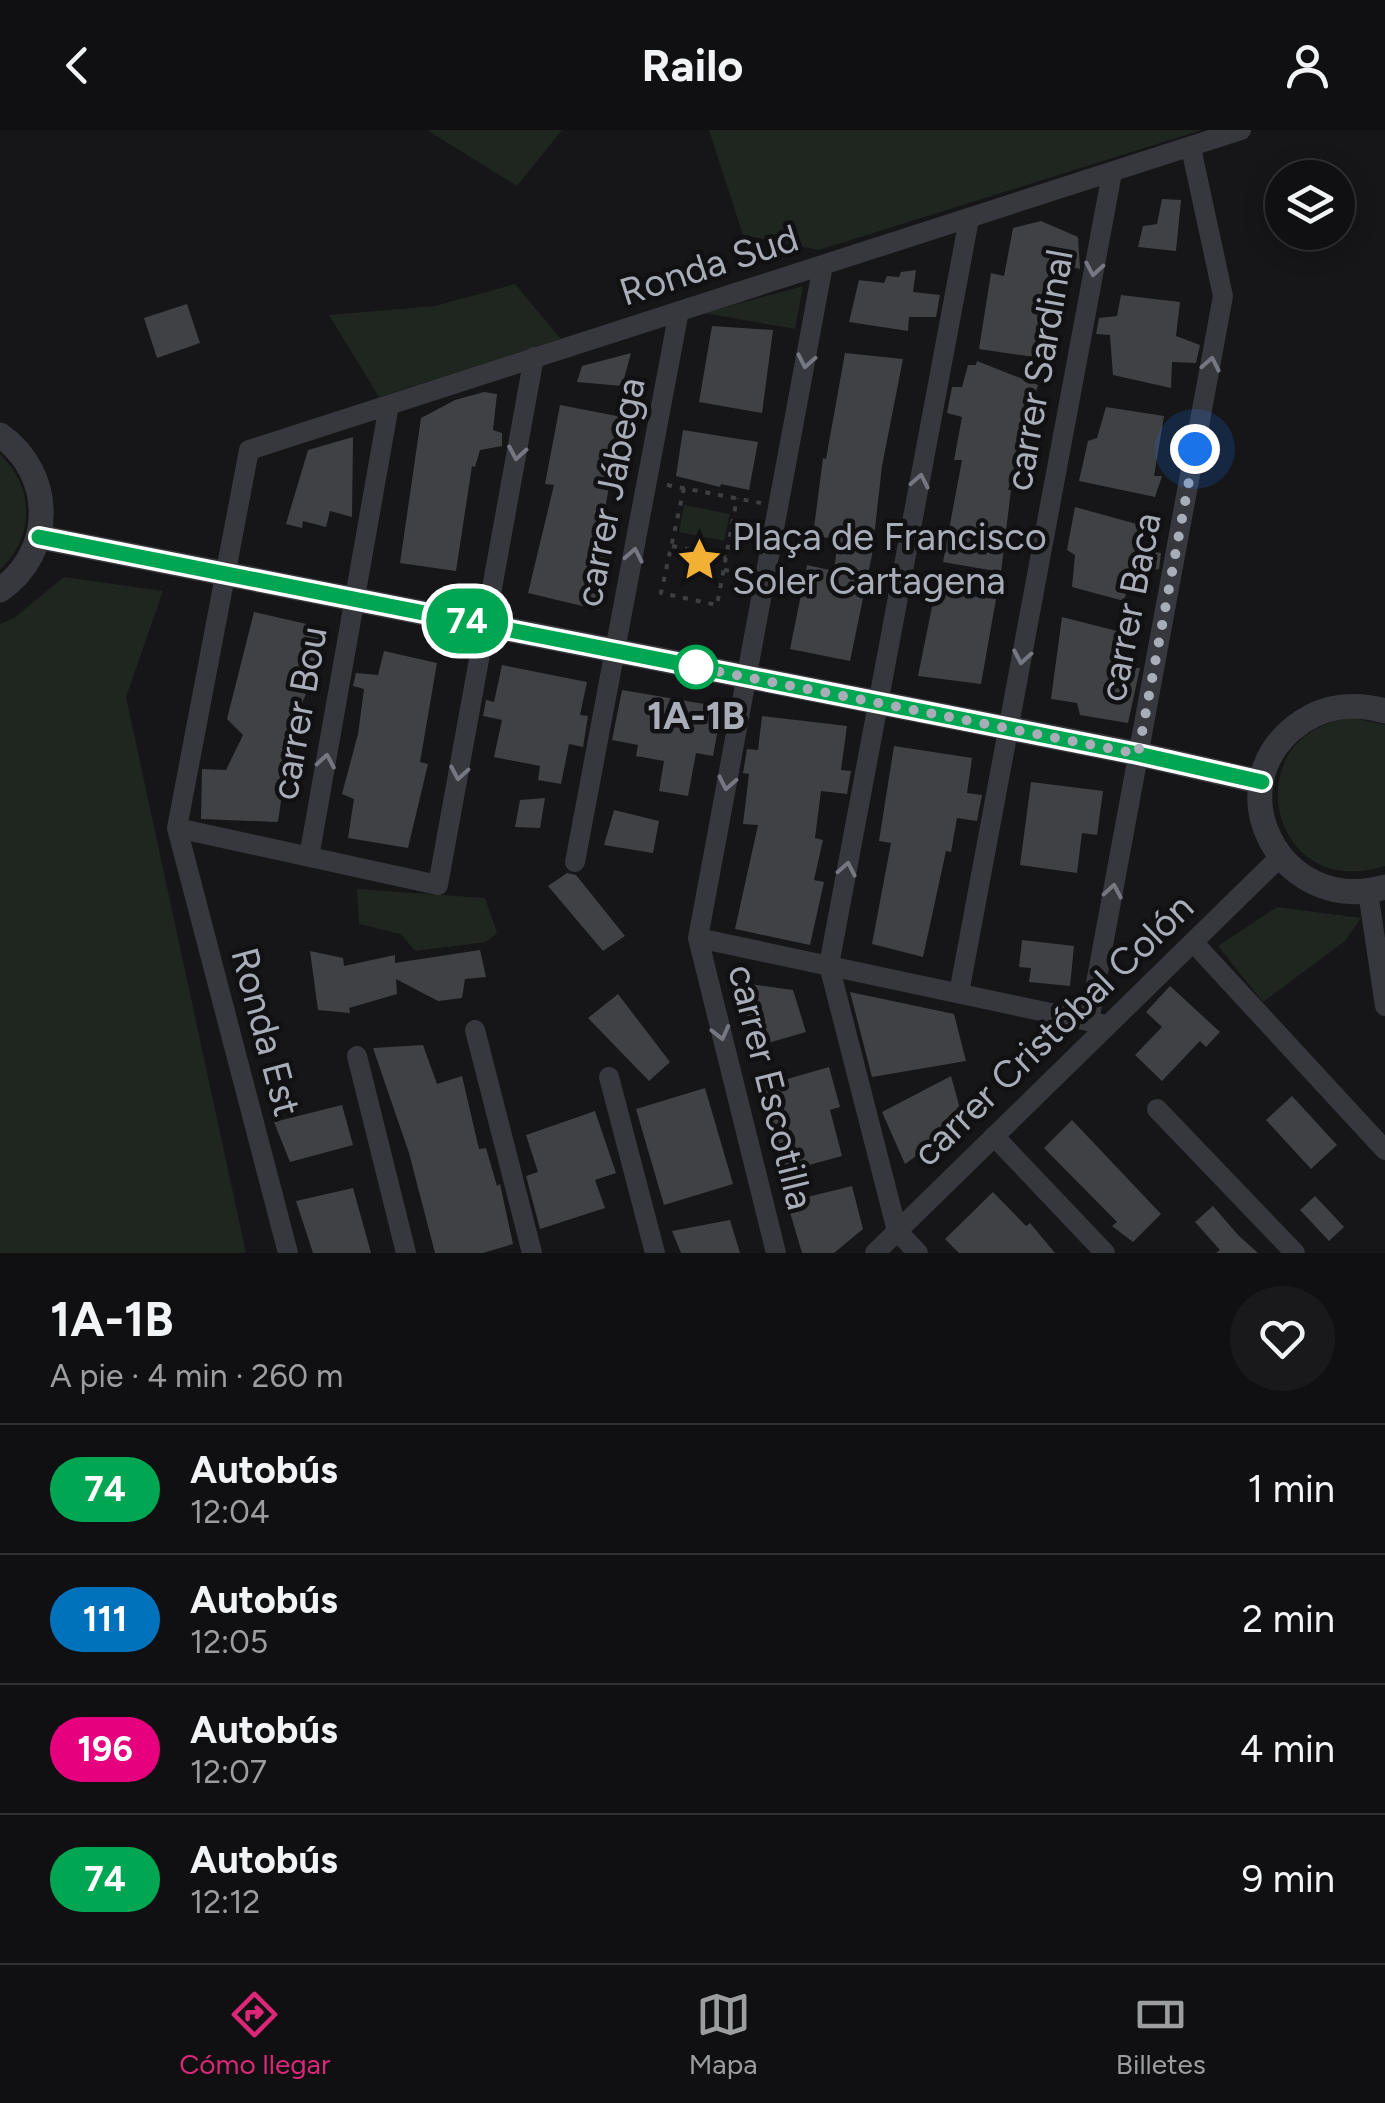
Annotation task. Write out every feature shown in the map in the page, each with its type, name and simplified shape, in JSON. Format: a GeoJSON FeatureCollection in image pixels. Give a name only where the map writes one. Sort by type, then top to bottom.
{"type":"FeatureCollection","features":[{"type":"Feature","properties":{"kind":"street","name":"Ronda Sud"},"geometry":{"type":"LineString","coordinates":[[226,574],[249,450],[1241,130]]}},
{"type":"Feature","properties":{"kind":"street","name":"carrer Baca"},"geometry":{"type":"LineString","coordinates":[[1099,1023],[1138,754],[1224,296],[1191,148]]}},
{"type":"Feature","properties":{"kind":"street","name":"carrer Sardinal"},"geometry":{"type":"LineString","coordinates":[[959,993],[1112,173]]}},
{"type":"Feature","properties":{"kind":"street"},"geometry":{"type":"LineString","coordinates":[[918,1253],[897,1231],[829,965],[968,219]]}},
{"type":"Feature","properties":{"kind":"street"},"geometry":{"type":"LineString","coordinates":[[823,265],[698,938],[1099,1023]]}},
{"type":"Feature","properties":{"kind":"street","name":"carrer Jábega"},"geometry":{"type":"LineString","coordinates":[[576,862],[679,311]]}},
{"type":"Feature","properties":{"kind":"street"},"geometry":{"type":"LineString","coordinates":[[226,574],[178,828],[438,885],[534,358]]}},
{"type":"Feature","properties":{"kind":"street","name":"carrer Bou"},"geometry":{"type":"LineString","coordinates":[[309,856],[390,405]]}},
{"type":"Feature","properties":{"kind":"street"},"geometry":{"type":"LineString","coordinates":[[0,435],[19,452],[36,477],[42,507],[39,537],[28,563],[0,590]]}},
{"type":"Feature","properties":{"kind":"street"},"geometry":{"type":"LineString","coordinates":[[39,537],[1138,754],[1262,782]]}},
{"type":"Feature","properties":{"kind":"street"},"geometry":{"type":"LineString","coordinates":[[1385,711],[1353,706],[1312,716],[1279,744],[1262,782],[1263,822],[1280,857],[1304,879],[1319,886],[1352,893],[1377,889],[1385,1006]]}},
{"type":"Feature","properties":{"kind":"street","name":"Ronda Est"},"geometry":{"type":"LineString","coordinates":[[178,828],[288,1253]]}},
{"type":"Feature","properties":{"kind":"street","name":"carrer Cristóbal Colón"},"geometry":{"type":"LineString","coordinates":[[875,1253],[994,1136],[1099,1023],[1193,942],[1280,857]]}},
{"type":"Feature","properties":{"kind":"street","name":"carrer Escotilla"},"geometry":{"type":"LineString","coordinates":[[698,938],[776,1253]]}},
{"type":"Feature","properties":{"kind":"street"},"geometry":{"type":"LineString","coordinates":[[1193,942],[1385,1150]]}},
{"type":"Feature","properties":{"kind":"street"},"geometry":{"type":"LineString","coordinates":[[475,1030],[532,1253]]}},
{"type":"Feature","properties":{"kind":"street"},"geometry":{"type":"LineString","coordinates":[[356,1056],[406,1253]]}},
{"type":"Feature","properties":{"kind":"street"},"geometry":{"type":"LineString","coordinates":[[609,1077],[655,1253]]}},
{"type":"Feature","properties":{"kind":"street"},"geometry":{"type":"LineString","coordinates":[[1157,1109],[1294,1253]]}},
{"type":"Feature","properties":{"kind":"street"},"geometry":{"type":"LineString","coordinates":[[994,1136],[1105,1253]]}},
{"type":"Feature","properties":{"kind":"path"},"geometry":{"type":"LineString","coordinates":[[684,488],[737,498],[718,605],[660,593],[671,546],[684,488]]}},
{"type":"Feature","properties":{"kind":"path"},"geometry":{"type":"LineString","coordinates":[[671,546],[726,557]]}},
{"type":"Feature","properties":{"kind":"shaded area"},"geometry":{"type":"Polygon","coordinates":[[[427,130],[562,130],[517,186],[427,130]]]}},
{"type":"Feature","properties":{"kind":"shaded area"},"geometry":{"type":"Polygon","coordinates":[[[709,130],[1202,130],[819,250],[743,235],[709,130]]]}},
{"type":"Feature","properties":{"kind":"shaded area"},"geometry":{"type":"Polygon","coordinates":[[[515,284],[561,339],[379,397],[329,315],[435,306],[515,284]]]}},
{"type":"Feature","properties":{"kind":"shaded area"},"geometry":{"type":"Polygon","coordinates":[[[803,286],[795,329],[704,313],[803,286]]]}},
{"type":"Feature","properties":{"kind":"shaded area"},"geometry":{"type":"Polygon","coordinates":[[[0,454],[20,481],[26,512],[20,543],[0,570],[0,454]]]}},
{"type":"Feature","properties":{"kind":"shaded area"},"geometry":{"type":"Polygon","coordinates":[[[684,505],[730,514],[724,541],[679,532],[684,505]]]}},
{"type":"Feature","properties":{"kind":"shaded area"},"geometry":{"type":"Polygon","coordinates":[[[64,577],[163,591],[126,697],[246,1253],[0,1253],[0,624],[14,618],[64,577]]]}},
{"type":"Feature","properties":{"kind":"shaded area"},"geometry":{"type":"Polygon","coordinates":[[[1352,718],[1385,725],[1385,866],[1345,871],[1314,861],[1292,840],[1280,812],[1279,781],[1290,752],[1314,730],[1352,718]]]}},
{"type":"Feature","properties":{"kind":"shaded area"},"geometry":{"type":"Polygon","coordinates":[[[357,889],[485,898],[497,933],[486,942],[415,951],[401,934],[359,924],[357,889]]]}},
{"type":"Feature","properties":{"kind":"shaded area"},"geometry":{"type":"Polygon","coordinates":[[[1277,907],[1361,918],[1345,941],[1263,1002],[1218,946],[1277,907]]]}},
{"type":"Feature","properties":{"kind":"building"},"geometry":{"type":"Polygon","coordinates":[[[1162,199],[1181,200],[1176,251],[1138,247],[1143,226],[1157,224],[1162,199]]]}},
{"type":"Feature","properties":{"kind":"building"},"geometry":{"type":"Polygon","coordinates":[[[1041,221],[1078,237],[1080,269],[1056,264],[1041,358],[979,349],[991,273],[1004,276],[1013,228],[1041,221]]]}},
{"type":"Feature","properties":{"kind":"building"},"geometry":{"type":"Polygon","coordinates":[[[916,270],[913,292],[940,295],[936,317],[909,317],[908,331],[849,322],[859,280],[884,283],[887,276],[899,277],[901,272],[916,270]]]}},
{"type":"Feature","properties":{"kind":"building"},"geometry":{"type":"Polygon","coordinates":[[[1121,295],[1180,302],[1176,336],[1200,345],[1196,363],[1172,362],[1171,388],[1113,375],[1110,335],[1096,334],[1099,318],[1117,316],[1121,295]]]}},
{"type":"Feature","properties":{"kind":"building"},"geometry":{"type":"Polygon","coordinates":[[[187,304],[200,343],[157,358],[144,318],[187,304]]]}},
{"type":"Feature","properties":{"kind":"building"},"geometry":{"type":"Polygon","coordinates":[[[712,326],[773,330],[762,413],[699,402],[712,326]]]}},
{"type":"Feature","properties":{"kind":"building"},"geometry":{"type":"Polygon","coordinates":[[[631,353],[622,386],[577,382],[582,366],[631,353]]]}},
{"type":"Feature","properties":{"kind":"building"},"geometry":{"type":"Polygon","coordinates":[[[845,353],[903,359],[882,466],[872,555],[850,661],[790,649],[807,565],[834,571],[838,539],[813,536],[823,458],[826,459],[845,353]]]}},
{"type":"Feature","properties":{"kind":"building"},"geometry":{"type":"Polygon","coordinates":[[[977,361],[1038,385],[1008,490],[1001,572],[943,562],[962,460],[954,460],[962,417],[947,413],[952,387],[962,387],[968,365],[976,365],[977,361]]]}},
{"type":"Feature","properties":{"kind":"building"},"geometry":{"type":"Polygon","coordinates":[[[484,392],[497,394],[493,430],[502,433],[502,446],[480,450],[475,467],[472,466],[456,571],[400,563],[421,418],[455,400],[484,392]]]}},
{"type":"Feature","properties":{"kind":"building"},"geometry":{"type":"Polygon","coordinates":[[[560,405],[622,417],[598,556],[611,560],[599,610],[528,593],[554,485],[545,484],[560,405]]]}},
{"type":"Feature","properties":{"kind":"building"},"geometry":{"type":"Polygon","coordinates":[[[1106,407],[1164,416],[1154,476],[1162,476],[1155,497],[1079,481],[1088,441],[1097,438],[1106,407]]]}},
{"type":"Feature","properties":{"kind":"building"},"geometry":{"type":"Polygon","coordinates":[[[683,430],[758,442],[749,490],[676,476],[683,430]]]}},
{"type":"Feature","properties":{"kind":"building"},"geometry":{"type":"Polygon","coordinates":[[[353,437],[352,517],[330,511],[326,527],[303,521],[302,528],[286,524],[308,450],[353,437]]]}},
{"type":"Feature","properties":{"kind":"building"},"geometry":{"type":"Polygon","coordinates":[[[1075,507],[1144,526],[1139,549],[1161,553],[1159,569],[1131,574],[1124,601],[1072,587],[1075,555],[1067,550],[1075,507]]]}},
{"type":"Feature","properties":{"kind":"building"},"geometry":{"type":"Polygon","coordinates":[[[935,592],[996,599],[981,684],[918,676],[935,592]]]}},
{"type":"Feature","properties":{"kind":"building"},"geometry":{"type":"Polygon","coordinates":[[[254,612],[324,628],[315,672],[291,730],[278,822],[201,819],[202,769],[226,770],[243,735],[227,719],[254,612]]]}},
{"type":"Feature","properties":{"kind":"building"},"geometry":{"type":"Polygon","coordinates":[[[1062,617],[1121,632],[1119,669],[1140,668],[1128,723],[1080,715],[1077,703],[1051,699],[1062,617]]]}},
{"type":"Feature","properties":{"kind":"building"},"geometry":{"type":"Polygon","coordinates":[[[384,651],[437,663],[420,762],[428,764],[408,848],[348,838],[354,799],[342,794],[358,734],[364,689],[353,686],[356,673],[378,675],[384,651]]]}},
{"type":"Feature","properties":{"kind":"building"},"geometry":{"type":"Polygon","coordinates":[[[502,665],[587,682],[580,715],[588,716],[583,747],[569,744],[561,784],[538,780],[540,766],[494,757],[502,720],[483,716],[486,700],[494,702],[502,665]]]}},
{"type":"Feature","properties":{"kind":"building"},"geometry":{"type":"Polygon","coordinates":[[[622,690],[722,707],[713,756],[696,753],[688,796],[659,791],[664,761],[636,756],[638,745],[612,740],[622,690]]]}},
{"type":"Feature","properties":{"kind":"building"},"geometry":{"type":"Polygon","coordinates":[[[762,716],[847,726],[841,770],[851,771],[847,794],[821,791],[815,838],[823,840],[814,880],[824,882],[810,945],[735,929],[758,825],[743,824],[749,774],[743,773],[747,749],[758,750],[762,716]]]}},
{"type":"Feature","properties":{"kind":"building"},"geometry":{"type":"Polygon","coordinates":[[[894,746],[972,758],[967,793],[982,795],[977,821],[957,818],[923,957],[872,944],[891,843],[879,841],[894,746]]]}},
{"type":"Feature","properties":{"kind":"building"},"geometry":{"type":"Polygon","coordinates":[[[1031,782],[1103,791],[1097,835],[1082,833],[1077,873],[1020,865],[1031,782]]]}},
{"type":"Feature","properties":{"kind":"building"},"geometry":{"type":"Polygon","coordinates":[[[545,798],[540,828],[515,827],[520,800],[545,798]]]}},
{"type":"Feature","properties":{"kind":"building"},"geometry":{"type":"Polygon","coordinates":[[[614,810],[659,821],[653,853],[604,845],[614,810]]]}},
{"type":"Feature","properties":{"kind":"building"},"geometry":{"type":"Polygon","coordinates":[[[567,873],[576,875],[625,936],[603,951],[548,886],[567,873]]]}},
{"type":"Feature","properties":{"kind":"building"},"geometry":{"type":"Polygon","coordinates":[[[1022,940],[1074,946],[1070,986],[1029,982],[1031,968],[1019,967],[1022,940]]]}},
{"type":"Feature","properties":{"kind":"building"},"geometry":{"type":"Polygon","coordinates":[[[480,950],[486,977],[465,979],[462,998],[438,1001],[396,979],[397,994],[349,1008],[350,1013],[318,1010],[310,951],[343,958],[344,966],[395,955],[395,963],[480,950]]]}},
{"type":"Feature","properties":{"kind":"building"},"geometry":{"type":"Polygon","coordinates":[[[735,982],[793,990],[806,1032],[758,1046],[735,982]]]}},
{"type":"Feature","properties":{"kind":"building"},"geometry":{"type":"Polygon","coordinates":[[[1170,986],[1220,1032],[1206,1047],[1200,1041],[1162,1081],[1135,1055],[1162,1027],[1146,1012],[1170,986]]]}},
{"type":"Feature","properties":{"kind":"building"},"geometry":{"type":"Polygon","coordinates":[[[850,992],[954,1014],[966,1061],[872,1077],[850,992]]]}},
{"type":"Feature","properties":{"kind":"building"},"geometry":{"type":"Polygon","coordinates":[[[618,994],[670,1062],[649,1081],[588,1018],[618,994]]]}},
{"type":"Feature","properties":{"kind":"building"},"geometry":{"type":"Polygon","coordinates":[[[423,1045],[437,1084],[462,1076],[479,1149],[486,1148],[497,1186],[500,1184],[513,1244],[483,1253],[435,1253],[409,1153],[373,1048],[423,1045]]]}},
{"type":"Feature","properties":{"kind":"building"},"geometry":{"type":"Polygon","coordinates":[[[829,1067],[840,1107],[830,1110],[842,1156],[787,1171],[763,1086],[829,1067]]]}},
{"type":"Feature","properties":{"kind":"building"},"geometry":{"type":"Polygon","coordinates":[[[951,1076],[962,1116],[948,1133],[905,1164],[882,1112],[951,1076]]]}},
{"type":"Feature","properties":{"kind":"building"},"geometry":{"type":"Polygon","coordinates":[[[705,1088],[733,1184],[664,1205],[636,1109],[705,1088]]]}},
{"type":"Feature","properties":{"kind":"building"},"geometry":{"type":"Polygon","coordinates":[[[1292,1096],[1337,1145],[1311,1169],[1266,1120],[1292,1096]]]}},
{"type":"Feature","properties":{"kind":"building"},"geometry":{"type":"Polygon","coordinates":[[[342,1105],[353,1145],[290,1162],[274,1122],[342,1105]]]}},
{"type":"Feature","properties":{"kind":"building"},"geometry":{"type":"Polygon","coordinates":[[[595,1111],[616,1173],[595,1180],[605,1208],[540,1229],[526,1176],[538,1172],[526,1135],[595,1111]]]}},
{"type":"Feature","properties":{"kind":"building"},"geometry":{"type":"Polygon","coordinates":[[[1072,1120],[1161,1214],[1133,1242],[1112,1226],[1117,1222],[1044,1148],[1072,1120]]]}},
{"type":"Feature","properties":{"kind":"building"},"geometry":{"type":"Polygon","coordinates":[[[852,1186],[863,1229],[834,1253],[802,1253],[787,1202],[852,1186]]]}},
{"type":"Feature","properties":{"kind":"building"},"geometry":{"type":"Polygon","coordinates":[[[353,1188],[371,1253],[313,1253],[296,1201],[353,1188]]]}},
{"type":"Feature","properties":{"kind":"building"},"geometry":{"type":"Polygon","coordinates":[[[993,1192],[1026,1226],[1030,1223],[1055,1253],[959,1253],[945,1239],[993,1192]]]}},
{"type":"Feature","properties":{"kind":"building"},"geometry":{"type":"Polygon","coordinates":[[[1315,1196],[1344,1227],[1329,1241],[1300,1210],[1315,1196]]]}},
{"type":"Feature","properties":{"kind":"building"},"geometry":{"type":"Polygon","coordinates":[[[1213,1206],[1258,1253],[1216,1253],[1220,1250],[1195,1222],[1213,1206]]]}},
{"type":"Feature","properties":{"kind":"building"},"geometry":{"type":"Polygon","coordinates":[[[730,1220],[740,1253],[681,1253],[672,1231],[730,1220]]]}},
{"type":"Feature","properties":{"kind":"bus line","name":"74"},"geometry":{"type":"LineString","coordinates":[[39,537],[1138,754],[1262,782]]}},
{"type":"Feature","properties":{"kind":"place","name":"Plaça de Francisco Soler Cartagena"},"geometry":{"type":"Point","coordinates":[699,559]}},
{"type":"Feature","properties":{"kind":"place","name":"1A-1B"},"geometry":{"type":"Point","coordinates":[696,667]}},
{"type":"Feature","properties":{"kind":"route"},"geometry":{"type":"LineString","coordinates":[[696,667],[690,666],[1138,754],[1195,449]]}}]}
